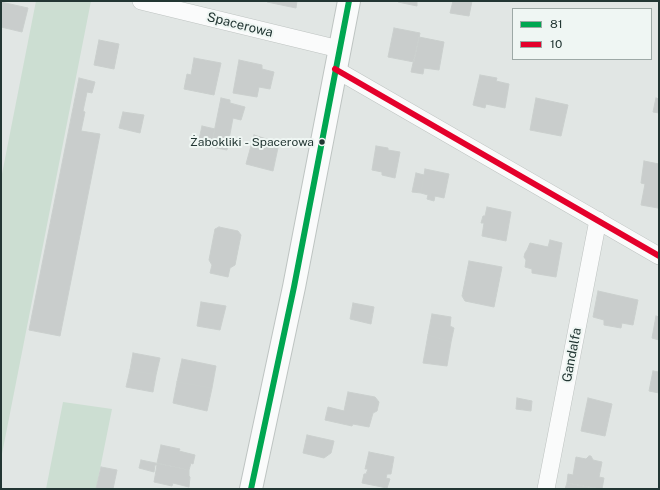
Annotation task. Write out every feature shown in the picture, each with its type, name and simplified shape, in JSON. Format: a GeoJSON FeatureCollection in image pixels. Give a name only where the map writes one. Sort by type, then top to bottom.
{"type":"FeatureCollection","features":[{"type":"Feature","properties":{"kind":"street","name":"Spacerowa"},"geometry":{"type":"LineString","coordinates":[[140,1],[337,59],[659,256]]}},
{"type":"Feature","properties":{"kind":"street"},"geometry":{"type":"LineString","coordinates":[[250,489],[294,287],[348,1]]}},
{"type":"Feature","properties":{"kind":"street","name":"Gandalfa"},"geometry":{"type":"LineString","coordinates":[[546,489],[598,220]]}},
{"type":"Feature","properties":{"kind":"green space"},"geometry":{"type":"Polygon","coordinates":[[[36,1],[91,1],[1,459],[1,179],[36,1]]]}},
{"type":"Feature","properties":{"kind":"green space"},"geometry":{"type":"Polygon","coordinates":[[[63,402],[112,409],[96,489],[46,489],[63,402]]]}},
{"type":"Feature","properties":{"kind":"building"},"geometry":{"type":"Polygon","coordinates":[[[267,1],[297,1],[296,8],[267,1]]]}},
{"type":"Feature","properties":{"kind":"building"},"geometry":{"type":"Polygon","coordinates":[[[417,1],[417,6],[398,2],[417,1]]]}},
{"type":"Feature","properties":{"kind":"building"},"geometry":{"type":"Polygon","coordinates":[[[453,1],[472,1],[469,16],[450,13],[453,1]]]}},
{"type":"Feature","properties":{"kind":"building"},"geometry":{"type":"Polygon","coordinates":[[[1,2],[28,8],[22,32],[1,27],[1,2]]]}},
{"type":"Feature","properties":{"kind":"building"},"geometry":{"type":"Polygon","coordinates":[[[394,28],[420,33],[414,62],[388,57],[394,28]]]}},
{"type":"Feature","properties":{"kind":"building"},"geometry":{"type":"Polygon","coordinates":[[[419,37],[444,42],[439,70],[424,68],[423,74],[411,72],[419,37]]]}},
{"type":"Feature","properties":{"kind":"building"},"geometry":{"type":"Polygon","coordinates":[[[99,40],[119,44],[114,69],[94,65],[99,40]]]}},
{"type":"Feature","properties":{"kind":"building"},"geometry":{"type":"Polygon","coordinates":[[[194,58],[221,63],[214,95],[184,89],[187,74],[191,75],[194,58]]]}},
{"type":"Feature","properties":{"kind":"building"},"geometry":{"type":"Polygon","coordinates":[[[239,60],[262,65],[262,69],[274,72],[270,89],[259,87],[257,97],[233,93],[239,60]]]}},
{"type":"Feature","properties":{"kind":"building"},"geometry":{"type":"Polygon","coordinates":[[[480,75],[497,78],[496,81],[509,84],[505,108],[486,104],[485,108],[473,105],[480,75]]]}},
{"type":"Feature","properties":{"kind":"building"},"geometry":{"type":"Polygon","coordinates":[[[79,78],[95,82],[92,93],[87,92],[81,131],[100,134],[60,336],[29,330],[79,78]]]}},
{"type":"Feature","properties":{"kind":"building"},"geometry":{"type":"Polygon","coordinates":[[[221,98],[230,100],[230,103],[245,107],[241,120],[233,118],[227,150],[211,147],[221,98]]]}},
{"type":"Feature","properties":{"kind":"building"},"geometry":{"type":"Polygon","coordinates":[[[536,98],[568,105],[561,136],[530,130],[536,98]]]}},
{"type":"Feature","properties":{"kind":"building"},"geometry":{"type":"Polygon","coordinates":[[[656,98],[659,99],[659,113],[653,112],[656,98]]]}},
{"type":"Feature","properties":{"kind":"building"},"geometry":{"type":"Polygon","coordinates":[[[123,112],[144,115],[140,133],[119,128],[123,112]]]}},
{"type":"Feature","properties":{"kind":"building"},"geometry":{"type":"Polygon","coordinates":[[[202,126],[215,129],[211,147],[198,144],[202,126]]]}},
{"type":"Feature","properties":{"kind":"building"},"geometry":{"type":"Polygon","coordinates":[[[254,135],[279,143],[273,171],[246,164],[254,135]]]}},
{"type":"Feature","properties":{"kind":"building"},"geometry":{"type":"Polygon","coordinates":[[[376,146],[400,152],[395,178],[382,175],[382,172],[372,170],[376,146]]]}},
{"type":"Feature","properties":{"kind":"building"},"geometry":{"type":"Polygon","coordinates":[[[644,161],[659,164],[658,208],[641,205],[645,184],[641,183],[644,161]]]}},
{"type":"Feature","properties":{"kind":"building"},"geometry":{"type":"Polygon","coordinates":[[[425,169],[449,174],[444,198],[435,196],[434,201],[427,199],[428,195],[421,193],[425,169]]]}},
{"type":"Feature","properties":{"kind":"building"},"geometry":{"type":"Polygon","coordinates":[[[416,173],[424,175],[421,193],[412,192],[416,173]]]}},
{"type":"Feature","properties":{"kind":"building"},"geometry":{"type":"Polygon","coordinates":[[[487,207],[511,212],[506,241],[482,236],[484,223],[481,223],[483,216],[485,216],[487,207]]]}},
{"type":"Feature","properties":{"kind":"building"},"geometry":{"type":"Polygon","coordinates":[[[219,227],[238,231],[241,235],[235,265],[230,268],[228,277],[210,273],[212,265],[209,260],[215,229],[219,227]]]}},
{"type":"Feature","properties":{"kind":"building"},"geometry":{"type":"Polygon","coordinates":[[[550,240],[562,243],[556,277],[532,273],[532,269],[525,267],[526,260],[524,257],[530,243],[548,247],[550,240]]]}},
{"type":"Feature","properties":{"kind":"building"},"geometry":{"type":"Polygon","coordinates":[[[469,261],[502,267],[494,307],[465,301],[462,296],[469,261]]]}},
{"type":"Feature","properties":{"kind":"building"},"geometry":{"type":"Polygon","coordinates":[[[598,291],[638,300],[633,325],[622,323],[621,328],[604,325],[604,320],[593,317],[598,291]]]}},
{"type":"Feature","properties":{"kind":"building"},"geometry":{"type":"Polygon","coordinates":[[[201,302],[226,306],[220,330],[197,326],[201,302]]]}},
{"type":"Feature","properties":{"kind":"building"},"geometry":{"type":"Polygon","coordinates":[[[353,303],[374,307],[371,324],[350,319],[353,303]]]}},
{"type":"Feature","properties":{"kind":"building"},"geometry":{"type":"Polygon","coordinates":[[[432,314],[451,317],[450,326],[454,328],[451,342],[428,335],[432,314]]]}},
{"type":"Feature","properties":{"kind":"building"},"geometry":{"type":"Polygon","coordinates":[[[656,316],[659,317],[659,340],[652,338],[656,316]]]}},
{"type":"Feature","properties":{"kind":"building"},"geometry":{"type":"Polygon","coordinates":[[[428,335],[451,342],[447,366],[423,363],[428,335]]]}},
{"type":"Feature","properties":{"kind":"building"},"geometry":{"type":"Polygon","coordinates":[[[133,353],[160,358],[156,375],[130,370],[133,353]]]}},
{"type":"Feature","properties":{"kind":"building"},"geometry":{"type":"Polygon","coordinates":[[[182,359],[216,366],[212,388],[177,382],[182,359]]]}},
{"type":"Feature","properties":{"kind":"building"},"geometry":{"type":"Polygon","coordinates":[[[130,370],[156,375],[153,392],[126,387],[130,370]]]}},
{"type":"Feature","properties":{"kind":"building"},"geometry":{"type":"Polygon","coordinates":[[[653,371],[659,372],[659,393],[649,391],[653,371]]]}},
{"type":"Feature","properties":{"kind":"building"},"geometry":{"type":"Polygon","coordinates":[[[177,382],[212,388],[207,411],[173,403],[177,382]]]}},
{"type":"Feature","properties":{"kind":"building"},"geometry":{"type":"Polygon","coordinates":[[[348,392],[375,397],[379,402],[377,411],[373,413],[369,427],[353,424],[352,426],[325,420],[328,407],[344,411],[348,392]]]}},
{"type":"Feature","properties":{"kind":"building"},"geometry":{"type":"Polygon","coordinates":[[[517,398],[532,401],[531,411],[516,409],[517,398]]]}},
{"type":"Feature","properties":{"kind":"building"},"geometry":{"type":"Polygon","coordinates":[[[588,398],[612,404],[605,436],[581,431],[588,398]]]}},
{"type":"Feature","properties":{"kind":"building"},"geometry":{"type":"Polygon","coordinates":[[[307,435],[334,441],[331,453],[324,458],[303,453],[307,435]]]}},
{"type":"Feature","properties":{"kind":"building"},"geometry":{"type":"Polygon","coordinates":[[[161,445],[180,449],[179,451],[195,455],[193,464],[191,463],[189,470],[157,463],[161,445]]]}},
{"type":"Feature","properties":{"kind":"building"},"geometry":{"type":"Polygon","coordinates":[[[369,452],[394,457],[391,474],[387,474],[386,478],[390,479],[387,488],[362,483],[364,474],[366,474],[368,469],[365,469],[369,452]]]}},
{"type":"Feature","properties":{"kind":"building"},"geometry":{"type":"Polygon","coordinates":[[[591,456],[593,460],[602,462],[599,477],[604,478],[602,489],[567,483],[568,474],[573,475],[576,457],[586,459],[591,456]]]}},
{"type":"Feature","properties":{"kind":"building"},"geometry":{"type":"Polygon","coordinates":[[[141,460],[189,470],[189,487],[173,483],[172,486],[154,482],[157,465],[155,465],[154,472],[139,468],[141,460]]]}},
{"type":"Feature","properties":{"kind":"building"},"geometry":{"type":"Polygon","coordinates":[[[101,467],[117,470],[113,489],[96,489],[101,467]]]}},
{"type":"Feature","properties":{"kind":"building"},"geometry":{"type":"Polygon","coordinates":[[[567,483],[597,489],[565,489],[567,483]]]}},
{"type":"Feature","properties":{"kind":"transit line","name":"81"},"geometry":{"type":"LineString","coordinates":[[251,489],[294,287],[349,1]]}},
{"type":"Feature","properties":{"kind":"transit line","name":"10"},"geometry":{"type":"LineString","coordinates":[[335,69],[659,256]]}},
{"type":"Feature","properties":{"kind":"place","name":"Żabokliki - Spacerowa"},"geometry":{"type":"Point","coordinates":[322,142]}}]}
